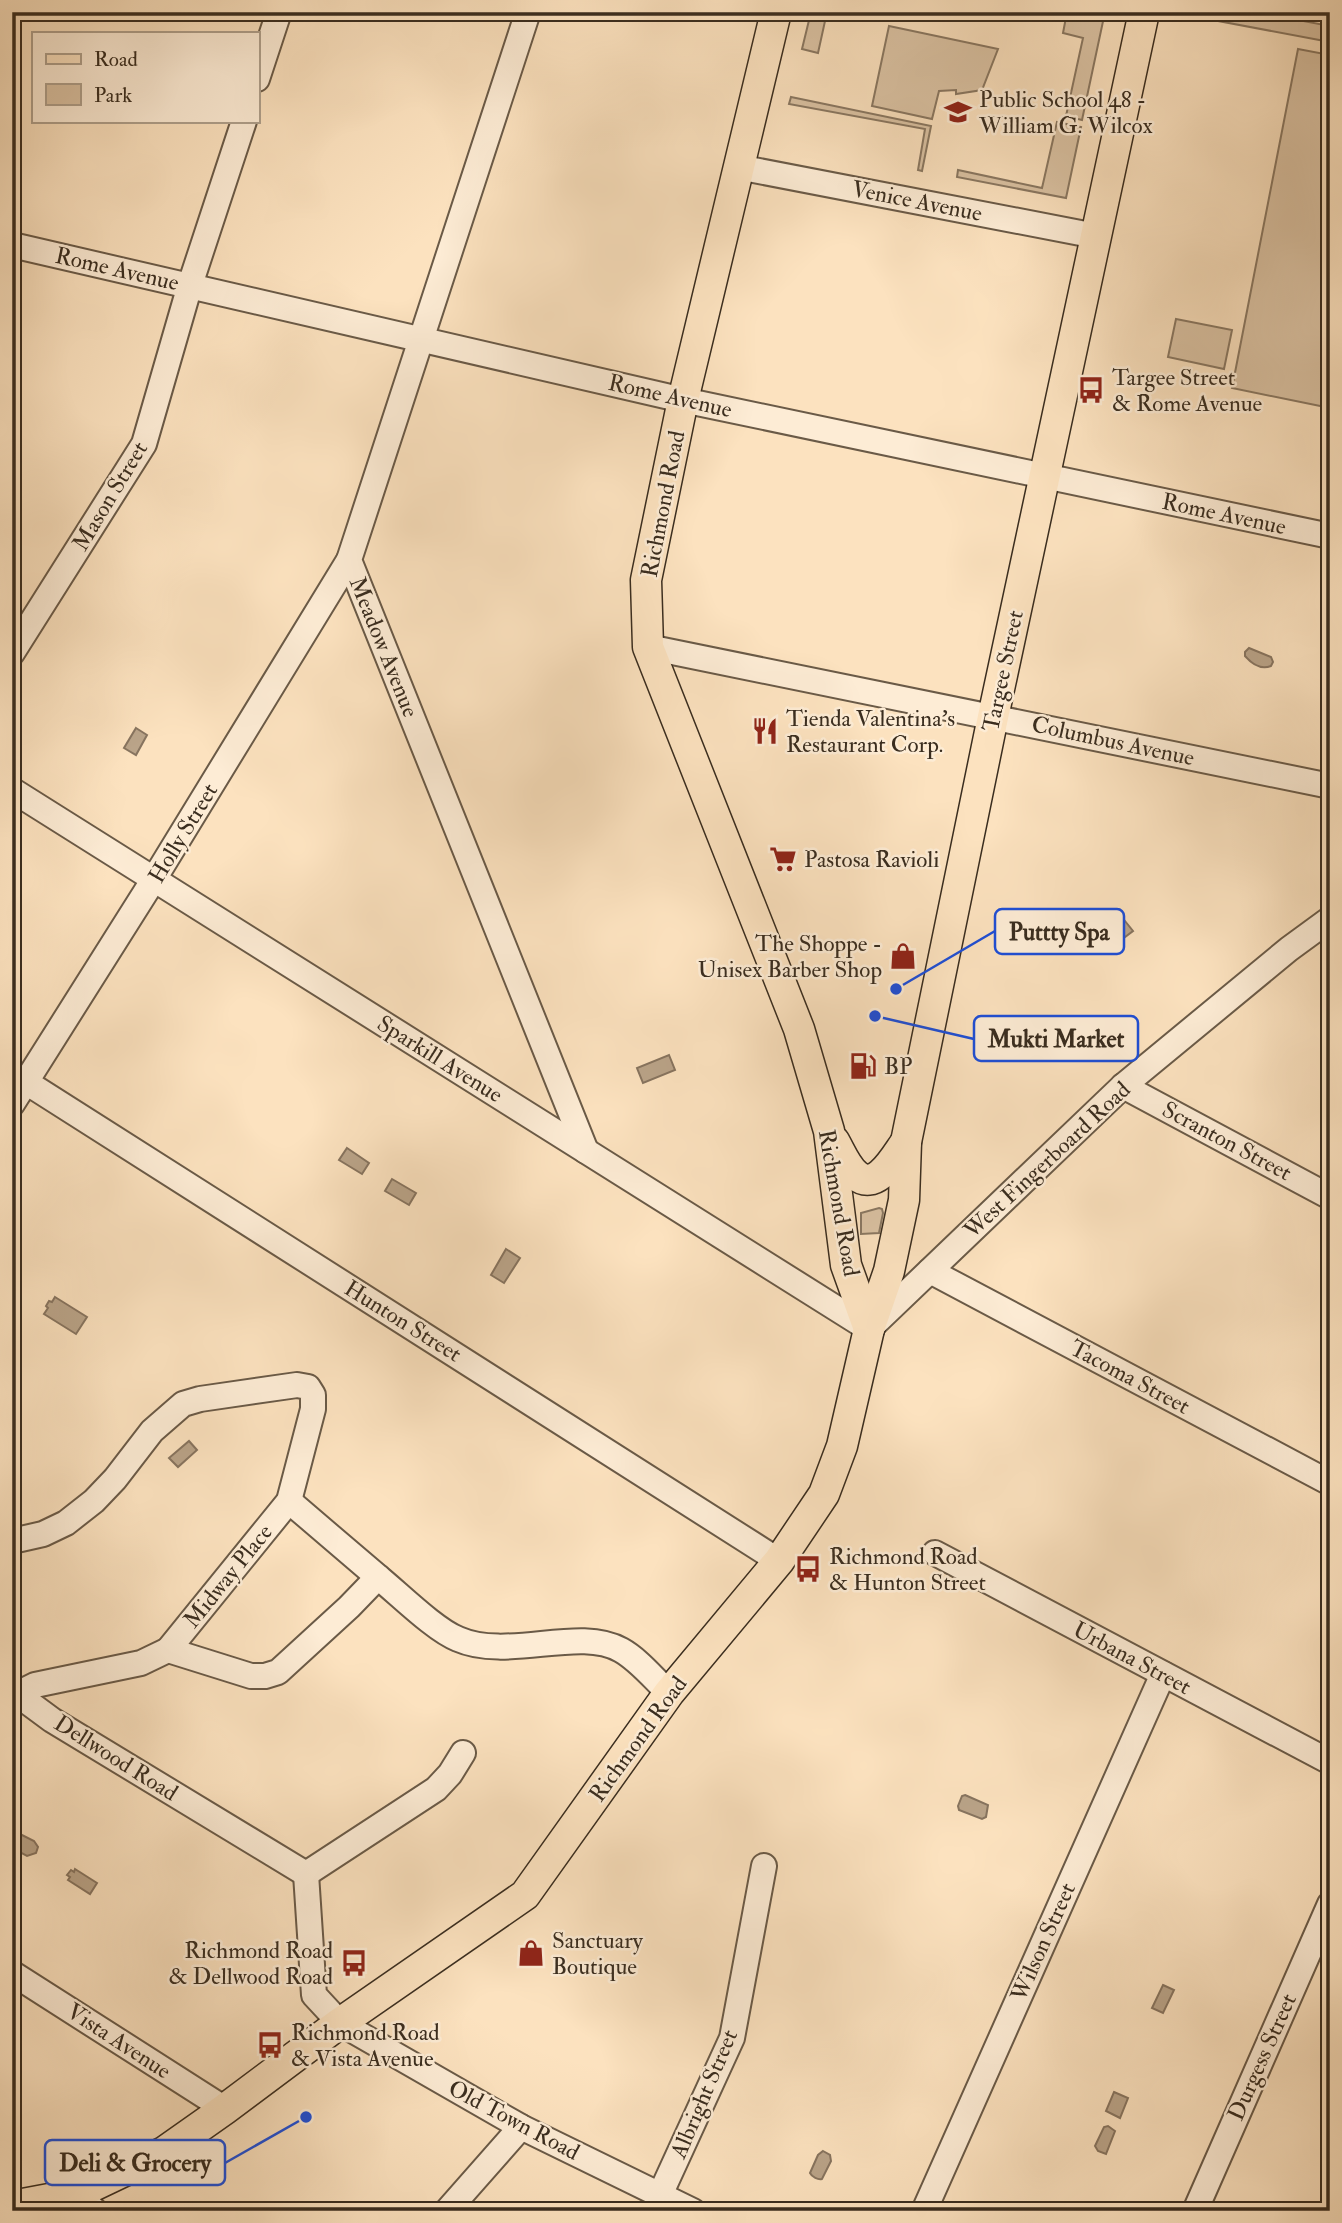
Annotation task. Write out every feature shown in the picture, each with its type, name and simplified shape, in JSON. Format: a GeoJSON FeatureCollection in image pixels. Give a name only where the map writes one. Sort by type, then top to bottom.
{"type":"FeatureCollection","features":[{"type":"Feature","properties":{"kind":"main road","name":"Richmond Road"},"geometry":{"type":"LineString","coordinates":[[12,2206],[85,2202],[164,2152],[340,2022],[525,1895],[669,1693],[779,1561],[824,1494],[842,1446],[869,1329],[846,1265],[829,1131],[799,1029],[648,647],[646,580],[683,400],[776,12]]}},
{"type":"Feature","properties":{"kind":"main road","name":"Targee Street"},"geometry":{"type":"LineString","coordinates":[[869,1329],[889,1271],[904,1200],[906,1142],[993,717],[1144,12]]}},
{"type":"Feature","properties":{"kind":"main road"},"geometry":{"type":"LineString","coordinates":[[829,1131],[856,1176],[866,1179],[876,1178],[887,1168],[906,1142]]}},
{"type":"Feature","properties":{"kind":"street"},"geometry":{"type":"LineString","coordinates":[[259,73],[279,12]]}},
{"type":"Feature","properties":{"kind":"street","name":"Meadow Avenue"},"geometry":{"type":"LineString","coordinates":[[528,12],[349,560],[586,1152]]}},
{"type":"Feature","properties":{"kind":"street","name":"Mason Street"},"geometry":{"type":"LineString","coordinates":[[12,653],[144,444],[190,285],[244,122]]}},
{"type":"Feature","properties":{"kind":"street","name":"Venice Avenue"},"geometry":{"type":"LineString","coordinates":[[738,167],[1096,236]]}},
{"type":"Feature","properties":{"kind":"street","name":"Rome Avenue"},"geometry":{"type":"LineString","coordinates":[[12,245],[683,400],[1330,536]]}},
{"type":"Feature","properties":{"kind":"street","name":"Holly Street"},"geometry":{"type":"LineString","coordinates":[[12,1104],[155,879],[349,560]]}},
{"type":"Feature","properties":{"kind":"street","name":"Columbus Avenue"},"geometry":{"type":"LineString","coordinates":[[648,647],[1330,786]]}},
{"type":"Feature","properties":{"kind":"street","name":"Sparkill Avenue"},"geometry":{"type":"LineString","coordinates":[[12,790],[869,1329]]}},
{"type":"Feature","properties":{"kind":"street","name":"West Fingerboard Road"},"geometry":{"type":"LineString","coordinates":[[869,1329],[1124,1086],[1289,949],[1330,919]]}},
{"type":"Feature","properties":{"kind":"street","name":"Hunton Street"},"geometry":{"type":"LineString","coordinates":[[26,1082],[779,1561]]}},
{"type":"Feature","properties":{"kind":"street","name":"Scranton Street"},"geometry":{"type":"LineString","coordinates":[[1124,1086],[1330,1197]]}},
{"type":"Feature","properties":{"kind":"street","name":"Tacoma Street"},"geometry":{"type":"LineString","coordinates":[[930,1271],[1330,1483]]}},
{"type":"Feature","properties":{"kind":"street"},"geometry":{"type":"LineString","coordinates":[[12,1541],[43,1534],[66,1523],[94,1501],[115,1479],[152,1431],[183,1404],[200,1399],[297,1385],[307,1387],[313,1395],[313,1409],[289,1501],[378,1577],[442,1630],[457,1639],[478,1645],[501,1647],[587,1642],[608,1645],[623,1651],[669,1693]]}},
{"type":"Feature","properties":{"kind":"street","name":"Midway Place"},"geometry":{"type":"LineString","coordinates":[[168,1650],[289,1501]]}},
{"type":"Feature","properties":{"kind":"street","name":"Urbana Street"},"geometry":{"type":"LineString","coordinates":[[935,1553],[1330,1762]]}},
{"type":"Feature","properties":{"kind":"street"},"geometry":{"type":"LineString","coordinates":[[168,1650],[251,1676],[278,1672],[378,1577]]}},
{"type":"Feature","properties":{"kind":"street","name":"Dellwood Road"},"geometry":{"type":"LineString","coordinates":[[168,1650],[141,1662],[35,1685],[27,1689],[25,1696],[29,1703],[52,1720],[306,1874]]}},
{"type":"Feature","properties":{"kind":"street","name":"Wilson Street"},"geometry":{"type":"LineString","coordinates":[[924,2211],[1163,1674]]}},
{"type":"Feature","properties":{"kind":"street"},"geometry":{"type":"LineString","coordinates":[[340,2022],[314,1995],[306,1874],[436,1789],[450,1774],[463,1753]]}},
{"type":"Feature","properties":{"kind":"street","name":"Albright Street"},"geometry":{"type":"LineString","coordinates":[[660,2195],[732,2038],[764,1866]]}},
{"type":"Feature","properties":{"kind":"street","name":"Durgess Street"},"geometry":{"type":"LineString","coordinates":[[1195,2211],[1330,1904]]}},
{"type":"Feature","properties":{"kind":"street","name":"Vista Avenue"},"geometry":{"type":"LineString","coordinates":[[12,1973],[225,2109]]}},
{"type":"Feature","properties":{"kind":"street","name":"Old Town Road"},"geometry":{"type":"LineString","coordinates":[[340,2022],[521,2127],[693,2211]]}},
{"type":"Feature","properties":{"kind":"street"},"geometry":{"type":"LineString","coordinates":[[447,2211],[521,2127]]}},
{"type":"Feature","properties":{"kind":"green space"},"geometry":{"type":"Polygon","coordinates":[[[811,12],[827,12],[818,53],[802,49],[811,12]]]}},
{"type":"Feature","properties":{"kind":"green space"},"geometry":{"type":"Polygon","coordinates":[[[1067,12],[1105,12],[1082,120],[1066,116],[1083,38],[1063,33],[1067,12]]]}},
{"type":"Feature","properties":{"kind":"green space"},"geometry":{"type":"Polygon","coordinates":[[[1187,12],[1256,12],[1330,26],[1330,42],[1186,15],[1187,12]]]}},
{"type":"Feature","properties":{"kind":"green space"},"geometry":{"type":"Polygon","coordinates":[[[889,26],[998,49],[982,90],[956,94],[956,90],[939,91],[932,119],[872,106],[889,26]]]}},
{"type":"Feature","properties":{"kind":"green space"},"geometry":{"type":"Polygon","coordinates":[[[1298,49],[1330,55],[1330,408],[1232,388],[1298,49]]]}},
{"type":"Feature","properties":{"kind":"green space"},"geometry":{"type":"Polygon","coordinates":[[[791,97],[931,126],[922,171],[918,170],[925,129],[789,104],[791,97]]]}},
{"type":"Feature","properties":{"kind":"green space"},"geometry":{"type":"Polygon","coordinates":[[[1057,122],[1081,127],[1066,198],[957,177],[958,170],[1042,188],[1057,122]]]}},
{"type":"Feature","properties":{"kind":"green space"},"geometry":{"type":"Polygon","coordinates":[[[1176,319],[1232,330],[1224,369],[1168,357],[1176,319]]]}},
{"type":"Feature","properties":{"kind":"green space"},"geometry":{"type":"Polygon","coordinates":[[[879,1208],[883,1213],[879,1233],[861,1234],[861,1213],[879,1208]]]}},
{"type":"Feature","properties":{"kind":"shaded area"},"geometry":{"type":"Polygon","coordinates":[[[1249,648],[1271,657],[1271,666],[1260,667],[1250,662],[1245,656],[1249,648]]]}},
{"type":"Feature","properties":{"kind":"shaded area"},"geometry":{"type":"Polygon","coordinates":[[[136,728],[147,735],[136,755],[124,748],[136,728]]]}},
{"type":"Feature","properties":{"kind":"shaded area"},"geometry":{"type":"Polygon","coordinates":[[[1117,911],[1133,931],[1121,940],[1105,920],[1117,911]]]}},
{"type":"Feature","properties":{"kind":"shaded area"},"geometry":{"type":"Polygon","coordinates":[[[669,1055],[675,1070],[643,1083],[637,1068],[669,1055]]]}},
{"type":"Feature","properties":{"kind":"shaded area"},"geometry":{"type":"Polygon","coordinates":[[[347,1148],[369,1163],[362,1174],[339,1160],[347,1148]]]}},
{"type":"Feature","properties":{"kind":"shaded area"},"geometry":{"type":"Polygon","coordinates":[[[392,1179],[416,1193],[409,1205],[385,1191],[392,1179]]]}},
{"type":"Feature","properties":{"kind":"shaded area"},"geometry":{"type":"Polygon","coordinates":[[[506,1249],[520,1258],[504,1283],[491,1275],[506,1249]]]}},
{"type":"Feature","properties":{"kind":"shaded area"},"geometry":{"type":"Polygon","coordinates":[[[55,1297],[87,1317],[76,1334],[44,1314],[49,1301],[52,1302],[55,1297]]]}},
{"type":"Feature","properties":{"kind":"shaded area"},"geometry":{"type":"Polygon","coordinates":[[[189,1441],[197,1450],[178,1467],[169,1458],[189,1441]]]}},
{"type":"Feature","properties":{"kind":"shaded area"},"geometry":{"type":"Polygon","coordinates":[[[962,1796],[988,1805],[986,1817],[982,1819],[959,1810],[962,1796]]]}},
{"type":"Feature","properties":{"kind":"shaded area"},"geometry":{"type":"Polygon","coordinates":[[[16,1832],[34,1841],[38,1847],[36,1853],[27,1856],[12,1848],[12,1834],[16,1832]]]}},
{"type":"Feature","properties":{"kind":"shaded area"},"geometry":{"type":"Polygon","coordinates":[[[75,1869],[97,1883],[90,1894],[68,1880],[70,1877],[67,1875],[75,1869]]]}},
{"type":"Feature","properties":{"kind":"shaded area"},"geometry":{"type":"Polygon","coordinates":[[[1163,1985],[1174,1990],[1163,2013],[1152,2008],[1163,1985]]]}},
{"type":"Feature","properties":{"kind":"shaded area"},"geometry":{"type":"Polygon","coordinates":[[[1114,2092],[1128,2098],[1120,2118],[1106,2111],[1114,2092]]]}},
{"type":"Feature","properties":{"kind":"shaded area"},"geometry":{"type":"Polygon","coordinates":[[[1108,2126],[1115,2131],[1106,2154],[1098,2151],[1095,2146],[1104,2127],[1108,2126]]]}},
{"type":"Feature","properties":{"kind":"shaded area"},"geometry":{"type":"Polygon","coordinates":[[[823,2151],[830,2155],[831,2161],[822,2179],[819,2179],[810,2173],[818,2155],[823,2151]]]}},
{"type":"Feature","properties":{"kind":"place","name":"Public School 48 - William G. Wilcox"},"geometry":{"type":"Point","coordinates":[958,112]}},
{"type":"Feature","properties":{"kind":"place","name":"Targee Street & Rome Avenue"},"geometry":{"type":"Point","coordinates":[1091,390]}},
{"type":"Feature","properties":{"kind":"place","name":"Tienda Valentina's Restaurant Corp."},"geometry":{"type":"Point","coordinates":[765,731]}},
{"type":"Feature","properties":{"kind":"place","name":"Pastosa Ravioli"},"geometry":{"type":"Point","coordinates":[783,859]}},
{"type":"Feature","properties":{"kind":"place","name":"The Shoppe - Unisex Barber Shop"},"geometry":{"type":"Point","coordinates":[903,956]}},
{"type":"Feature","properties":{"kind":"place","name":"Puttty Spa"},"geometry":{"type":"Point","coordinates":[896,989]}},
{"type":"Feature","properties":{"kind":"place","name":"Mukti Market"},"geometry":{"type":"Point","coordinates":[875,1016]}},
{"type":"Feature","properties":{"kind":"place","name":"BP"},"geometry":{"type":"Point","coordinates":[863,1066]}},
{"type":"Feature","properties":{"kind":"place","name":"Richmond Road & Hunton Street"},"geometry":{"type":"Point","coordinates":[808,1569]}},
{"type":"Feature","properties":{"kind":"place","name":"Sanctuary Boutique"},"geometry":{"type":"Point","coordinates":[531,1953]}},
{"type":"Feature","properties":{"kind":"place","name":"Richmond Road & Dellwood Road"},"geometry":{"type":"Point","coordinates":[354,1963]}},
{"type":"Feature","properties":{"kind":"place","name":"Richmond Road & Vista Avenue"},"geometry":{"type":"Point","coordinates":[270,2045]}},
{"type":"Feature","properties":{"kind":"place","name":"Deli & Grocery"},"geometry":{"type":"Point","coordinates":[306,2117]}}]}
